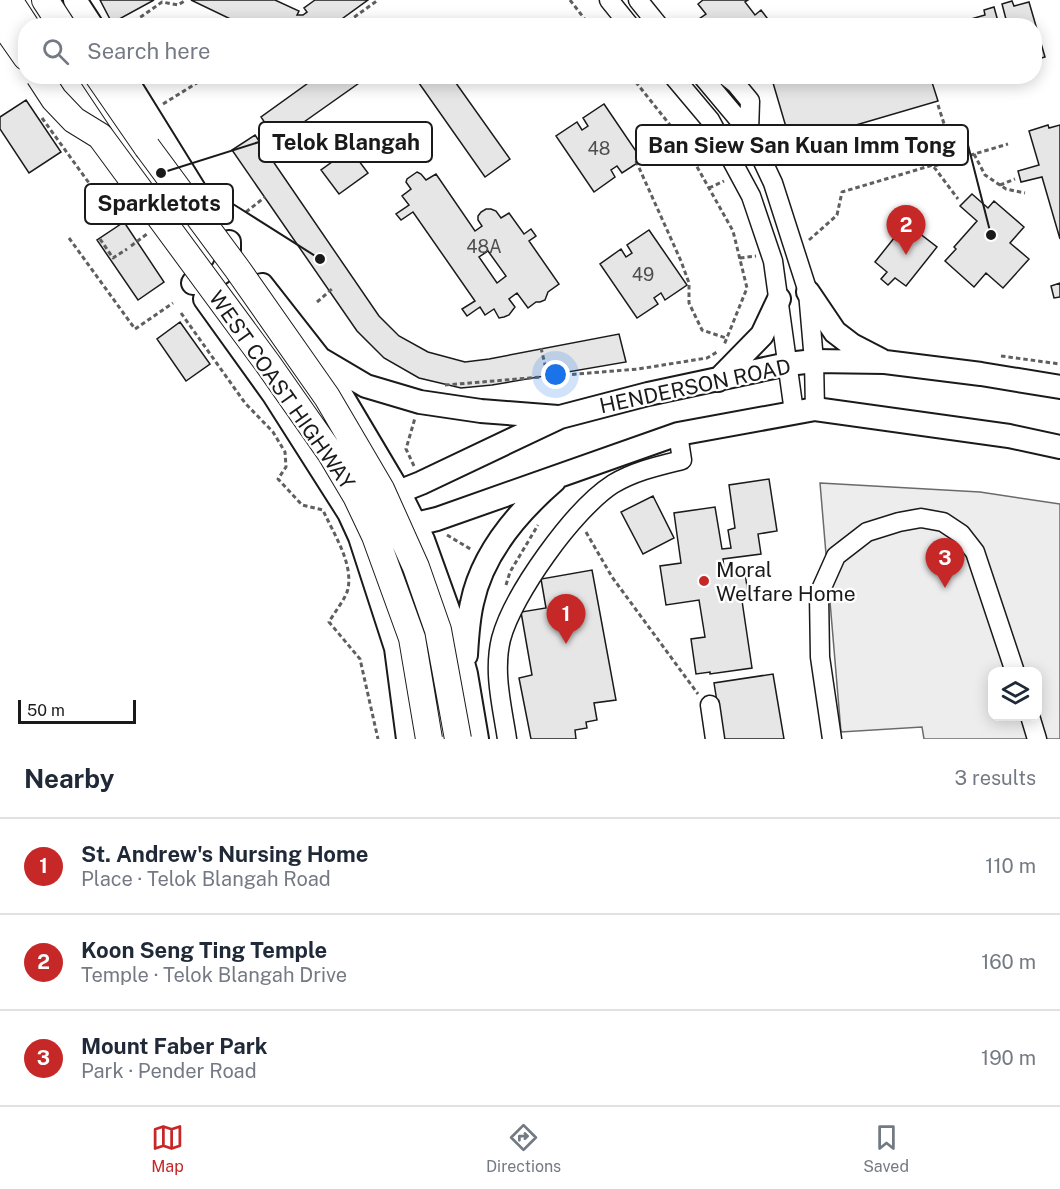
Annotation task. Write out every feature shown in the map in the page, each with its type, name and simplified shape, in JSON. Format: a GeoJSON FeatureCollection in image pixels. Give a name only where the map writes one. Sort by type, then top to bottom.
{"type":"FeatureCollection","features":[{"type":"Feature","properties":{"kind":"highway"},"geometry":{"type":"LineString","coordinates":[[9,0],[21,18]]}},
{"type":"Feature","properties":{"kind":"highway"},"geometry":{"type":"LineString","coordinates":[[45,0],[57,18]]}},
{"type":"Feature","properties":{"kind":"highway"},"geometry":{"type":"LineString","coordinates":[[0,20],[18,46]]}},
{"type":"Feature","properties":{"kind":"highway"},"geometry":{"type":"LineString","coordinates":[[44,84],[54,99],[74,120],[100,136]]}},
{"type":"Feature","properties":{"kind":"highway","name":"WEST COAST HIGHWAY"},"geometry":{"type":"LineString","coordinates":[[65,84],[100,136],[274,373],[331,454],[356,496],[375,536],[412,638],[429,739]]}},
{"type":"Feature","properties":{"kind":"highway","name":"WEST COAST HIGHWAY"},"geometry":{"type":"LineString","coordinates":[[104,84],[327,397],[381,489],[417,567],[438,630],[458,739]]}},
{"type":"Feature","properties":{"kind":"main road"},"geometry":{"type":"LineString","coordinates":[[75,0],[87,18]]}},
{"type":"Feature","properties":{"kind":"main road"},"geometry":{"type":"LineString","coordinates":[[0,6],[18,34]]}},
{"type":"Feature","properties":{"kind":"main road"},"geometry":{"type":"LineString","coordinates":[[51,84],[274,395],[349,513],[360,537],[396,648],[408,739]]}},
{"type":"Feature","properties":{"kind":"main road"},"geometry":{"type":"LineString","coordinates":[[129,84],[229,242],[320,359],[399,492],[423,540],[450,615],[465,674],[477,739]]}},
{"type":"Feature","properties":{"kind":"main road"},"geometry":{"type":"LineString","coordinates":[[193,283],[209,281],[222,272],[229,258],[229,242]]}},
{"type":"Feature","properties":{"kind":"main road"},"geometry":{"type":"LineString","coordinates":[[808,292],[835,332],[852,345],[885,363]]}},
{"type":"Feature","properties":{"kind":"main road"},"geometry":{"type":"LineString","coordinates":[[718,380],[762,335],[779,298]]}},
{"type":"Feature","properties":{"kind":"main road"},"geometry":{"type":"LineString","coordinates":[[320,359],[366,386],[420,402],[481,411],[560,417]]}},
{"type":"Feature","properties":{"kind":"main road","name":"HENDERSON ROAD"},"geometry":{"type":"LineString","coordinates":[[349,513],[560,417],[648,394],[788,364],[814,361],[885,363],[981,374],[1060,387]]}},
{"type":"Feature","properties":{"kind":"main road","name":"HENDERSON ROAD"},"geometry":{"type":"LineString","coordinates":[[360,537],[437,519],[678,434],[805,410],[1009,436],[1060,447]]}},
{"type":"Feature","properties":{"kind":"main road"},"geometry":{"type":"LineString","coordinates":[[465,674],[472,603],[488,560],[504,534],[524,510],[560,476]]}},
{"type":"Feature","properties":{"kind":"street"},"geometry":{"type":"LineString","coordinates":[[609,0],[624,18]]}},
{"type":"Feature","properties":{"kind":"street"},"geometry":{"type":"LineString","coordinates":[[638,0],[653,18]]}},
{"type":"Feature","properties":{"kind":"street"},"geometry":{"type":"LineString","coordinates":[[680,84],[710,120],[752,195],[773,261],[788,364],[805,410]]}},
{"type":"Feature","properties":{"kind":"street"},"geometry":{"type":"LineString","coordinates":[[709,84],[749,132],[773,183],[808,292],[814,361],[805,410]]}},
{"type":"Feature","properties":{"kind":"street"},"geometry":{"type":"LineString","coordinates":[[736,84],[750,100],[749,132]]}},
{"type":"Feature","properties":{"kind":"street"},"geometry":{"type":"LineString","coordinates":[[507,739],[497,673],[501,639],[513,608],[537,567],[588,505],[612,485],[639,471],[682,460],[678,434]]}},
{"type":"Feature","properties":{"kind":"street"},"geometry":{"type":"LineString","coordinates":[[832,739],[820,657],[819,594],[836,556],[867,532],[921,518],[943,522],[961,534],[975,552],[1013,667]]}},
{"type":"Feature","properties":{"kind":"street"},"geometry":{"type":"LineString","coordinates":[[710,705],[715,739]]}},
{"type":"Feature","properties":{"kind":"street"},"geometry":{"type":"LineString","coordinates":[[1031,721],[1037,739]]}},
{"type":"Feature","properties":{"kind":"path"},"geometry":{"type":"LineString","coordinates":[[140,18],[162,3],[178,5],[186,0]]}},
{"type":"Feature","properties":{"kind":"path"},"geometry":{"type":"LineString","coordinates":[[353,18],[378,0]]}},
{"type":"Feature","properties":{"kind":"path"},"geometry":{"type":"LineString","coordinates":[[571,1],[584,18]]}},
{"type":"Feature","properties":{"kind":"path"},"geometry":{"type":"LineString","coordinates":[[161,105],[195,84]]}},
{"type":"Feature","properties":{"kind":"path"},"geometry":{"type":"LineString","coordinates":[[445,385],[638,369],[707,358],[722,348],[747,288],[734,231],[682,140],[638,84]]}},
{"type":"Feature","properties":{"kind":"path"},"geometry":{"type":"LineString","coordinates":[[938,105],[946,130]]}},
{"type":"Feature","properties":{"kind":"path"},"geometry":{"type":"LineString","coordinates":[[39,114],[102,201]]}},
{"type":"Feature","properties":{"kind":"path"},"geometry":{"type":"LineString","coordinates":[[920,137],[933,166],[958,199]]}},
{"type":"Feature","properties":{"kind":"path"},"geometry":{"type":"LineString","coordinates":[[807,242],[837,215],[842,192],[1008,144]]}},
{"type":"Feature","properties":{"kind":"path"},"geometry":{"type":"LineString","coordinates":[[974,154],[985,175],[1006,189],[1024,194]]}},
{"type":"Feature","properties":{"kind":"path"},"geometry":{"type":"LineString","coordinates":[[636,161],[681,261],[689,283],[689,303],[702,330],[726,338]]}},
{"type":"Feature","properties":{"kind":"path"},"geometry":{"type":"LineString","coordinates":[[1000,185],[1015,179]]}},
{"type":"Feature","properties":{"kind":"path"},"geometry":{"type":"LineString","coordinates":[[246,212],[265,197]]}},
{"type":"Feature","properties":{"kind":"path"},"geometry":{"type":"LineString","coordinates":[[131,246],[154,229]]}},
{"type":"Feature","properties":{"kind":"path"},"geometry":{"type":"LineString","coordinates":[[69,237],[135,329],[172,303]]}},
{"type":"Feature","properties":{"kind":"path"},"geometry":{"type":"LineString","coordinates":[[100,239],[113,258],[127,249]]}},
{"type":"Feature","properties":{"kind":"path"},"geometry":{"type":"LineString","coordinates":[[317,302],[332,289]]}},
{"type":"Feature","properties":{"kind":"path"},"geometry":{"type":"LineString","coordinates":[[181,313],[245,403],[273,432],[285,452],[286,467],[278,479],[302,505],[323,510],[348,565],[348,591],[329,621],[360,659],[378,739]]}},
{"type":"Feature","properties":{"kind":"path"},"geometry":{"type":"LineString","coordinates":[[541,348],[548,377]]}},
{"type":"Feature","properties":{"kind":"path"},"geometry":{"type":"LineString","coordinates":[[1001,356],[1060,364]]}},
{"type":"Feature","properties":{"kind":"path"},"geometry":{"type":"LineString","coordinates":[[585,530],[612,577],[694,690],[710,705]]}},
{"type":"Feature","properties":{"kind":"shaded area"},"geometry":{"type":"Polygon","coordinates":[[[820,483],[980,492],[1060,504],[1060,739],[924,739],[922,727],[841,732],[820,483]]]}},
{"type":"Feature","properties":{"kind":"building"},"geometry":{"type":"Polygon","coordinates":[[[100,0],[154,0],[121,18],[109,18],[100,0]]]}},
{"type":"Feature","properties":{"kind":"building"},"geometry":{"type":"Polygon","coordinates":[[[191,0],[275,0],[299,11],[297,15],[303,15],[307,12],[304,8],[315,0],[368,0],[343,18],[228,18],[191,0]]]}},
{"type":"Feature","properties":{"kind":"building"},"geometry":{"type":"Polygon","coordinates":[[[703,0],[748,0],[745,2],[755,15],[761,10],[767,18],[700,18],[706,14],[698,4],[703,0]]]}},
{"type":"Feature","properties":{"kind":"building"},"geometry":{"type":"Polygon","coordinates":[[[1012,1],[1014,6],[1029,2],[1034,18],[1006,18],[1002,4],[1012,1]]]}},
{"type":"Feature","properties":{"kind":"building"},"geometry":{"type":"Polygon","coordinates":[[[994,7],[997,18],[974,18],[985,15],[984,10],[994,7]]]}},
{"type":"Feature","properties":{"kind":"building"},"geometry":{"type":"Polygon","coordinates":[[[307,84],[358,84],[277,141],[261,117],[307,84]]]}},
{"type":"Feature","properties":{"kind":"building"},"geometry":{"type":"Polygon","coordinates":[[[420,84],[457,84],[510,159],[485,177],[420,84]]]}},
{"type":"Feature","properties":{"kind":"building"},"geometry":{"type":"Polygon","coordinates":[[[773,84],[933,84],[938,101],[791,144],[773,84]]]}},
{"type":"Feature","properties":{"kind":"building"},"geometry":{"type":"Polygon","coordinates":[[[26,100],[61,152],[29,173],[0,129],[0,117],[26,100]]]}},
{"type":"Feature","properties":{"kind":"building"},"geometry":{"type":"Polygon","coordinates":[[[604,104],[642,160],[622,173],[617,166],[611,170],[615,177],[594,192],[556,136],[577,122],[582,130],[588,126],[583,118],[604,104]]]}},
{"type":"Feature","properties":{"kind":"building"},"geometry":{"type":"Polygon","coordinates":[[[1048,125],[1049,128],[1060,125],[1060,239],[1042,177],[1021,182],[1018,171],[1039,165],[1029,131],[1048,125]]]}},
{"type":"Feature","properties":{"kind":"building"},"geometry":{"type":"Polygon","coordinates":[[[255,135],[379,316],[399,336],[428,352],[465,362],[619,334],[626,362],[492,385],[461,388],[419,378],[384,358],[357,331],[232,150],[255,135]]]}},
{"type":"Feature","properties":{"kind":"building"},"geometry":{"type":"Polygon","coordinates":[[[350,149],[368,173],[339,194],[321,170],[350,149]]]}},
{"type":"Feature","properties":{"kind":"building"},"geometry":{"type":"Polygon","coordinates":[[[417,172],[426,180],[436,174],[475,231],[482,226],[478,216],[486,209],[496,211],[501,218],[509,213],[524,234],[531,229],[536,236],[529,241],[559,284],[548,292],[545,300],[536,302],[528,308],[517,293],[509,299],[515,307],[509,315],[504,317],[499,318],[494,309],[485,315],[480,307],[467,316],[462,309],[475,301],[413,212],[401,220],[396,214],[409,205],[402,196],[411,189],[406,182],[417,172]],[[488,251],[479,257],[497,283],[506,276],[488,251]]]}},
{"type":"Feature","properties":{"kind":"building"},"geometry":{"type":"Polygon","coordinates":[[[972,194],[988,208],[994,201],[1024,227],[1010,243],[1029,259],[1003,288],[986,273],[974,287],[945,261],[977,221],[960,206],[972,194]]]}},
{"type":"Feature","properties":{"kind":"building"},"geometry":{"type":"Polygon","coordinates":[[[124,222],[164,282],[138,300],[97,240],[124,222]]]}},
{"type":"Feature","properties":{"kind":"building"},"geometry":{"type":"Polygon","coordinates":[[[906,223],[937,247],[906,286],[895,278],[888,285],[881,279],[887,272],[875,262],[906,223]]]}},
{"type":"Feature","properties":{"kind":"building"},"geometry":{"type":"Polygon","coordinates":[[[649,230],[687,285],[665,300],[661,293],[654,298],[658,304],[637,318],[600,264],[621,249],[626,257],[632,253],[627,245],[649,230]]]}},
{"type":"Feature","properties":{"kind":"building"},"geometry":{"type":"Polygon","coordinates":[[[1060,283],[1060,297],[1054,298],[1051,286],[1060,283]]]}},
{"type":"Feature","properties":{"kind":"building"},"geometry":{"type":"Polygon","coordinates":[[[180,322],[210,364],[186,381],[157,339],[180,322]]]}},
{"type":"Feature","properties":{"kind":"building","name":"Moral Welfare Home"},"geometry":{"type":"Polygon","coordinates":[[[769,479],[777,531],[758,534],[761,554],[723,559],[724,570],[744,567],[748,593],[741,594],[752,668],[696,674],[691,639],[705,637],[699,600],[666,605],[660,566],[681,563],[674,513],[715,507],[722,549],[731,548],[728,530],[735,528],[729,485],[769,479]]]}},
{"type":"Feature","properties":{"kind":"building"},"geometry":{"type":"Polygon","coordinates":[[[653,496],[674,538],[643,554],[621,512],[653,496]]]}},
{"type":"Feature","properties":{"kind":"building"},"geometry":{"type":"Polygon","coordinates":[[[592,570],[616,700],[594,703],[597,720],[586,722],[587,728],[575,730],[576,739],[531,739],[519,678],[532,675],[521,612],[546,608],[541,579],[592,570]]]}},
{"type":"Feature","properties":{"kind":"building"},"geometry":{"type":"Polygon","coordinates":[[[773,674],[784,739],[723,739],[714,683],[773,674]]]}},
{"type":"Feature","properties":{"kind":"place","name":"Telok Blangah"},"geometry":{"type":"Point","coordinates":[161,173]}},
{"type":"Feature","properties":{"kind":"place","name":"Ban Siew San Kuan Imm Tong"},"geometry":{"type":"Point","coordinates":[991,235]}},
{"type":"Feature","properties":{"kind":"place","name":"Koon Seng Ting Temple"},"geometry":{"type":"Point","coordinates":[906,255]}},
{"type":"Feature","properties":{"kind":"place","name":"Sparkletots"},"geometry":{"type":"Point","coordinates":[320,259]}},
{"type":"Feature","properties":{"kind":"place","name":"Moral Welfare Home"},"geometry":{"type":"Point","coordinates":[704,581]}},
{"type":"Feature","properties":{"kind":"place","name":"Mount Faber Park"},"geometry":{"type":"Point","coordinates":[945,588]}},
{"type":"Feature","properties":{"kind":"place","name":"St. Andrew's Nursing Home"},"geometry":{"type":"Point","coordinates":[566,644]}}]}
